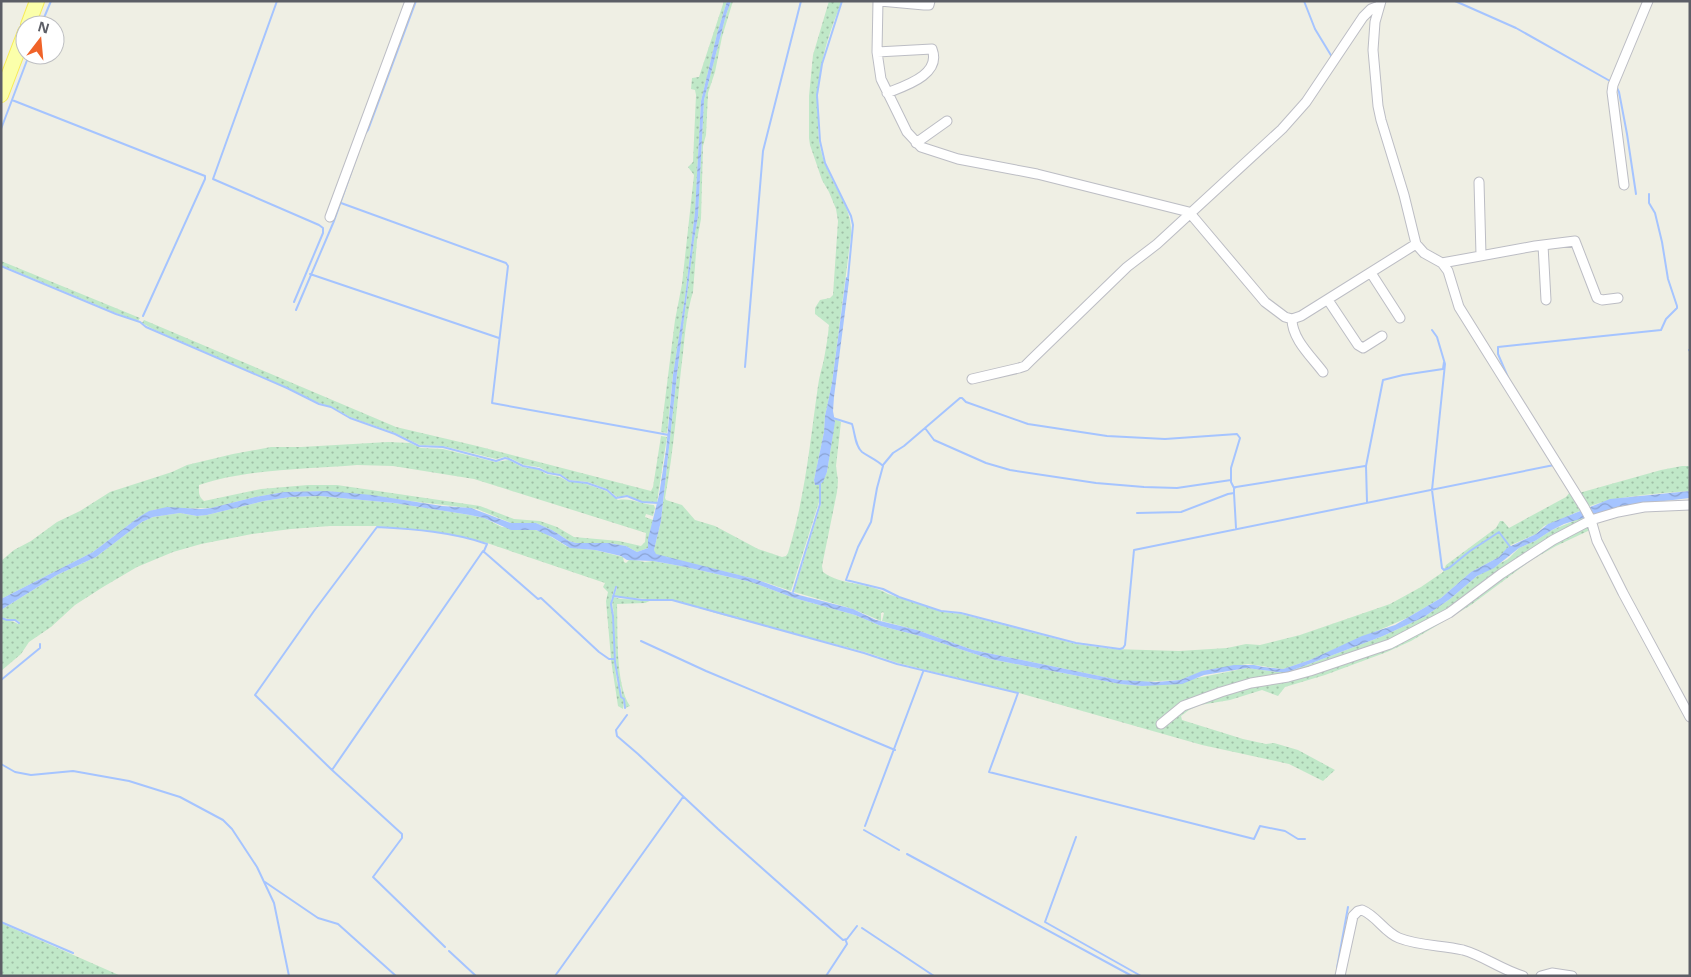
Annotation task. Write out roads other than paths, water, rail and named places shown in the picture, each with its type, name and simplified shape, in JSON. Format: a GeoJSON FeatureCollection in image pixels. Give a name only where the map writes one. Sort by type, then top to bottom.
{"type":"FeatureCollection","features":[{"type":"Feature","properties":{"kind":"main road"},"geometry":{"type":"LineString","coordinates":[[32,15],[37,1]]}},
{"type":"Feature","properties":{"kind":"main road"},"geometry":{"type":"LineString","coordinates":[[1,95],[15,58]]}},
{"type":"Feature","properties":{"kind":"street"},"geometry":{"type":"LineString","coordinates":[[330,217],[410,1]]}},
{"type":"Feature","properties":{"kind":"street"},"geometry":{"type":"LineString","coordinates":[[930,1],[929,5],[879,1],[877,52],[881,79],[907,132],[922,147],[958,159],[1037,174],[1189,212],[1265,302],[1285,317],[1292,319],[1302,316],[1416,244]]}},
{"type":"Feature","properties":{"kind":"street"},"geometry":{"type":"LineString","coordinates":[[1624,185],[1612,92],[1648,1]]}},
{"type":"Feature","properties":{"kind":"street"},"geometry":{"type":"LineString","coordinates":[[972,380],[1024,366],[1127,267],[1157,244],[1189,212],[1291,119],[1306,102],[1363,16],[1380,4]]}},
{"type":"Feature","properties":{"kind":"street"},"geometry":{"type":"LineString","coordinates":[[1380,4],[1375,22],[1373,50],[1378,106],[1416,244],[1424,252],[1442,263],[1448,271],[1459,307],[1588,515],[1597,542],[1690,717]]}},
{"type":"Feature","properties":{"kind":"street"},"geometry":{"type":"LineString","coordinates":[[877,52],[932,49],[934,54],[934,63],[928,72],[910,83],[887,93]]}},
{"type":"Feature","properties":{"kind":"street"},"geometry":{"type":"LineString","coordinates":[[916,143],[947,121]]}},
{"type":"Feature","properties":{"kind":"street"},"geometry":{"type":"LineString","coordinates":[[1479,182],[1481,255]]}},
{"type":"Feature","properties":{"kind":"street"},"geometry":{"type":"LineString","coordinates":[[1442,263],[1481,255],[1575,241],[1597,298],[1602,300],[1618,298]]}},
{"type":"Feature","properties":{"kind":"street"},"geometry":{"type":"LineString","coordinates":[[1543,245],[1546,300]]}},
{"type":"Feature","properties":{"kind":"street"},"geometry":{"type":"LineString","coordinates":[[1371,273],[1400,318]]}},
{"type":"Feature","properties":{"kind":"street"},"geometry":{"type":"LineString","coordinates":[[1328,300],[1358,345],[1363,348],[1382,336]]}},
{"type":"Feature","properties":{"kind":"street"},"geometry":{"type":"LineString","coordinates":[[1292,319],[1292,326],[1297,337],[1323,372]]}},
{"type":"Feature","properties":{"kind":"street"},"geometry":{"type":"LineString","coordinates":[[1161,724],[1183,706],[1221,692],[1251,683],[1310,671],[1390,644],[1449,613],[1501,574],[1588,515],[1644,507],[1690,505]]}},
{"type":"Feature","properties":{"kind":"street"},"geometry":{"type":"LineString","coordinates":[[1340,976],[1353,916],[1362,910],[1375,918],[1385,929],[1397,937],[1418,943],[1462,950],[1523,976]]}},
{"type":"Feature","properties":{"kind":"street"},"geometry":{"type":"LineString","coordinates":[[1541,976],[1552,973],[1572,976]]}},
{"type":"Feature","properties":{"kind":"water"},"geometry":{"type":"Polygon","coordinates":[[[727,1],[731,1],[704,100],[698,216],[677,374],[661,521],[654,550],[656,554],[755,579],[799,595],[853,609],[876,620],[917,630],[973,650],[1119,680],[1156,682],[1180,680],[1202,671],[1234,665],[1254,665],[1283,669],[1310,660],[1362,636],[1395,625],[1441,598],[1471,572],[1499,557],[1507,548],[1536,534],[1548,524],[1610,499],[1690,491],[1690,498],[1621,506],[1564,524],[1519,548],[1494,568],[1477,576],[1450,599],[1424,617],[1383,636],[1288,672],[1247,668],[1204,675],[1182,684],[1142,686],[1120,684],[990,659],[920,636],[881,626],[855,615],[794,598],[751,582],[686,567],[653,561],[627,560],[621,556],[595,550],[570,548],[536,530],[511,530],[484,518],[470,515],[394,503],[320,496],[290,497],[264,501],[207,515],[197,516],[180,513],[153,517],[142,522],[96,557],[57,575],[1,610],[1,599],[93,552],[149,511],[167,507],[211,508],[284,492],[327,491],[471,508],[511,523],[536,523],[576,543],[609,543],[626,546],[637,552],[648,548],[648,539],[659,495],[666,450],[673,375],[685,297],[695,212],[701,101],[727,1]]]}},
{"type":"Feature","properties":{"kind":"water"},"geometry":{"type":"Polygon","coordinates":[[[846,277],[849,278],[849,281],[834,397],[833,411],[835,422],[827,472],[823,482],[815,485],[814,480],[832,383],[846,277]]]}},
{"type":"Feature","properties":{"kind":"waterway"},"geometry":{"type":"LineString","coordinates":[[45,15],[51,1]]}},
{"type":"Feature","properties":{"kind":"waterway"},"geometry":{"type":"LineString","coordinates":[[277,1],[213,179],[323,228],[323,233],[294,302]]}},
{"type":"Feature","properties":{"kind":"waterway"},"geometry":{"type":"LineString","coordinates":[[365,134],[416,1]]}},
{"type":"Feature","properties":{"kind":"waterway"},"geometry":{"type":"LineString","coordinates":[[745,367],[763,151],[801,1]]}},
{"type":"Feature","properties":{"kind":"waterway"},"geometry":{"type":"LineString","coordinates":[[842,1],[822,64],[817,95],[820,141],[825,163],[851,216],[853,225],[848,278]]}},
{"type":"Feature","properties":{"kind":"waterway"},"geometry":{"type":"LineString","coordinates":[[1304,1],[1315,29],[1332,57]]}},
{"type":"Feature","properties":{"kind":"waterway"},"geometry":{"type":"LineString","coordinates":[[1455,1],[1516,28],[1610,81]]}},
{"type":"Feature","properties":{"kind":"waterway"},"geometry":{"type":"LineString","coordinates":[[1,129],[25,65]]}},
{"type":"Feature","properties":{"kind":"waterway"},"geometry":{"type":"LineString","coordinates":[[1616,86],[1619,92],[1627,134],[1636,194]]}},
{"type":"Feature","properties":{"kind":"waterway"},"geometry":{"type":"LineString","coordinates":[[12,100],[205,176],[143,316]]}},
{"type":"Feature","properties":{"kind":"waterway"},"geometry":{"type":"LineString","coordinates":[[296,310],[334,221],[358,153]]}},
{"type":"Feature","properties":{"kind":"waterway"},"geometry":{"type":"LineString","coordinates":[[1510,382],[1498,354],[1498,347],[1661,330],[1666,319],[1677,306],[1668,279],[1662,242],[1655,213],[1649,203],[1649,194]]}},
{"type":"Feature","properties":{"kind":"waterway"},"geometry":{"type":"LineString","coordinates":[[341,203],[506,263],[508,266],[492,403],[669,435]]}},
{"type":"Feature","properties":{"kind":"waterway"},"geometry":{"type":"LineString","coordinates":[[1,266],[116,314],[140,322],[146,327],[287,388],[319,404],[331,407],[350,418],[395,434],[419,446],[443,447],[496,461],[505,458],[523,466],[560,475],[569,481],[587,483],[607,490],[616,498],[627,496],[642,502],[659,503]]}},
{"type":"Feature","properties":{"kind":"waterway"},"geometry":{"type":"LineString","coordinates":[[310,274],[499,338]]}},
{"type":"Feature","properties":{"kind":"waterway"},"geometry":{"type":"LineString","coordinates":[[1432,330],[1437,337],[1445,364],[1432,490],[1442,568],[1444,570],[1449,568],[1470,551],[1499,532],[1511,548]]}},
{"type":"Feature","properties":{"kind":"waterway"},"geometry":{"type":"LineString","coordinates":[[1367,502],[1366,466],[1383,380],[1443,369],[1444,362]]}},
{"type":"Feature","properties":{"kind":"waterway"},"geometry":{"type":"LineString","coordinates":[[883,465],[893,453],[962,398],[966,402],[1028,424],[1107,436],[1165,439],[1237,434],[1240,438],[1231,468],[1231,482],[1234,488]]}},
{"type":"Feature","properties":{"kind":"waterway"},"geometry":{"type":"LineString","coordinates":[[833,418],[852,424],[857,443],[862,452],[883,466],[871,522],[858,547],[846,580],[883,589],[899,597],[941,611],[961,613],[1076,643],[1120,649],[1125,645],[1134,550],[1554,465]]}},
{"type":"Feature","properties":{"kind":"waterway"},"geometry":{"type":"LineString","coordinates":[[925,428],[934,440],[986,463],[1010,470],[1096,483],[1144,487],[1177,488],[1231,480]]}},
{"type":"Feature","properties":{"kind":"waterway"},"geometry":{"type":"LineString","coordinates":[[1236,528],[1234,493],[1234,488],[1236,487],[1365,466]]}},
{"type":"Feature","properties":{"kind":"waterway"},"geometry":{"type":"LineString","coordinates":[[793,592],[820,504],[820,484]]}},
{"type":"Feature","properties":{"kind":"waterway"},"geometry":{"type":"LineString","coordinates":[[1137,513],[1181,512],[1234,493]]}},
{"type":"Feature","properties":{"kind":"waterway"},"geometry":{"type":"LineString","coordinates":[[445,947],[373,877],[402,838],[402,834],[332,770],[255,695],[314,611],[377,527],[419,530],[461,537],[487,544],[484,551]]}},
{"type":"Feature","properties":{"kind":"waterway"},"geometry":{"type":"LineString","coordinates":[[332,770],[483,551],[538,599],[541,598],[599,652],[609,659],[614,659]]}},
{"type":"Feature","properties":{"kind":"waterway"},"geometry":{"type":"LineString","coordinates":[[616,587],[611,604],[615,662],[621,697],[624,699],[625,708]]}},
{"type":"Feature","properties":{"kind":"waterway"},"geometry":{"type":"LineString","coordinates":[[613,596],[642,600],[672,600],[864,653],[897,664],[1018,693],[989,772],[1254,839],[1260,826],[1285,831],[1298,839],[1305,839]]}},
{"type":"Feature","properties":{"kind":"waterway"},"geometry":{"type":"LineString","coordinates":[[1,618],[15,620],[19,623]]}},
{"type":"Feature","properties":{"kind":"waterway"},"geometry":{"type":"LineString","coordinates":[[641,641],[706,671],[895,750]]}},
{"type":"Feature","properties":{"kind":"waterway"},"geometry":{"type":"LineString","coordinates":[[1,680],[40,648],[40,644]]}},
{"type":"Feature","properties":{"kind":"waterway"},"geometry":{"type":"LineString","coordinates":[[865,826],[923,672]]}},
{"type":"Feature","properties":{"kind":"waterway"},"geometry":{"type":"LineString","coordinates":[[627,715],[616,730],[617,736],[718,829],[843,940],[847,939],[857,926]]}},
{"type":"Feature","properties":{"kind":"waterway"},"geometry":{"type":"LineString","coordinates":[[1,764],[15,772],[31,775],[73,771],[129,781],[180,797],[223,820],[232,829],[257,867],[274,903],[289,976]]}},
{"type":"Feature","properties":{"kind":"waterway"},"geometry":{"type":"LineString","coordinates":[[555,976],[683,797]]}},
{"type":"Feature","properties":{"kind":"waterway"},"geometry":{"type":"LineString","coordinates":[[864,830],[899,850]]}},
{"type":"Feature","properties":{"kind":"waterway"},"geometry":{"type":"LineString","coordinates":[[1076,837],[1045,922],[1141,976]]}},
{"type":"Feature","properties":{"kind":"waterway"},"geometry":{"type":"LineString","coordinates":[[907,854],[1132,976]]}},
{"type":"Feature","properties":{"kind":"waterway"},"geometry":{"type":"LineString","coordinates":[[265,882],[318,918],[338,924],[396,976]]}},
{"type":"Feature","properties":{"kind":"waterway"},"geometry":{"type":"LineString","coordinates":[[1337,968],[1348,907]]}},
{"type":"Feature","properties":{"kind":"waterway"},"geometry":{"type":"LineString","coordinates":[[1,922],[73,953]]}},
{"type":"Feature","properties":{"kind":"waterway"},"geometry":{"type":"LineString","coordinates":[[862,928],[934,976]]}},
{"type":"Feature","properties":{"kind":"waterway"},"geometry":{"type":"LineString","coordinates":[[826,976],[847,944],[846,941]]}},
{"type":"Feature","properties":{"kind":"waterway"},"geometry":{"type":"LineString","coordinates":[[449,951],[476,976]]}}]}
